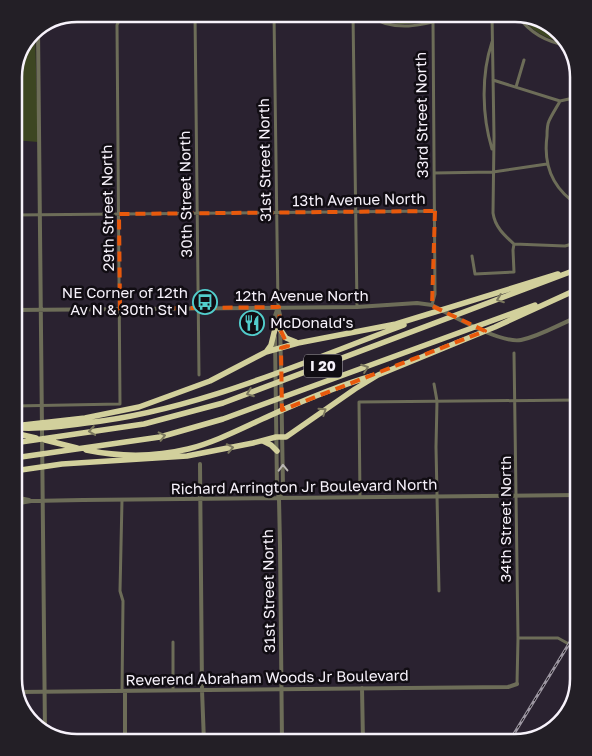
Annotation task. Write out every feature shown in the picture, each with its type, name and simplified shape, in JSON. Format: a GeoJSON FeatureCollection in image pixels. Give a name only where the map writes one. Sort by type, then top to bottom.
{"type":"FeatureCollection","features":[{"type":"Feature","properties":{"kind":"highway"},"geometry":{"type":"LineString","coordinates":[[22,426],[85,418],[162,400],[226,374],[266,352],[278,348],[396,324],[481,296],[570,271]]}},
{"type":"Feature","properties":{"kind":"highway","name":"I 20"},"geometry":{"type":"LineString","coordinates":[[22,442],[166,419],[223,403],[570,272]]}},
{"type":"Feature","properties":{"kind":"highway"},"geometry":{"type":"LineString","coordinates":[[22,470],[62,464],[167,458],[286,437],[368,381],[570,292]]}},
{"type":"Feature","properties":{"kind":"highway","name":"I 20"},"geometry":{"type":"LineString","coordinates":[[22,457],[160,437],[223,419],[570,292]]}},
{"type":"Feature","properties":{"kind":"highway"},"geometry":{"type":"LineString","coordinates":[[22,428],[40,429],[147,414],[210,396],[481,296]]}},
{"type":"Feature","properties":{"kind":"highway"},"geometry":{"type":"LineString","coordinates":[[266,352],[277,329],[286,338],[298,343]]}},
{"type":"Feature","properties":{"kind":"highway"},"geometry":{"type":"LineString","coordinates":[[22,435],[98,452],[158,454],[215,440],[354,381],[388,371]]}},
{"type":"Feature","properties":{"kind":"highway"},"geometry":{"type":"LineString","coordinates":[[263,441],[271,445],[276,451]]}},
{"type":"Feature","properties":{"kind":"highway"},"geometry":{"type":"LineString","coordinates":[[22,458],[27,456]]}},
{"type":"Feature","properties":{"kind":"street","name":"29th Street North"},"geometry":{"type":"LineString","coordinates":[[42,405],[120,404],[118,22]]}},
{"type":"Feature","properties":{"kind":"street","name":"30th Street North"},"geometry":{"type":"LineString","coordinates":[[196,22],[199,375]]}},
{"type":"Feature","properties":{"kind":"street","name":"31st Street North"},"geometry":{"type":"LineString","coordinates":[[274,22],[277,329],[281,366],[282,415],[276,451],[279,499],[282,734]]}},
{"type":"Feature","properties":{"kind":"street"},"geometry":{"type":"LineString","coordinates":[[353,23],[357,307]]}},
{"type":"Feature","properties":{"kind":"street"},"geometry":{"type":"LineString","coordinates":[[385,23],[395,26],[412,26],[429,23]]}},
{"type":"Feature","properties":{"kind":"street","name":"33rd Street North"},"geometry":{"type":"LineString","coordinates":[[433,23],[434,306]]}},
{"type":"Feature","properties":{"kind":"street"},"geometry":{"type":"LineString","coordinates":[[492,23],[494,220],[501,233],[514,244],[570,245]]}},
{"type":"Feature","properties":{"kind":"street"},"geometry":{"type":"LineString","coordinates":[[524,24],[539,36],[558,43]]}},
{"type":"Feature","properties":{"kind":"street"},"geometry":{"type":"LineString","coordinates":[[38,39],[45,723]]}},
{"type":"Feature","properties":{"kind":"street"},"geometry":{"type":"LineString","coordinates":[[492,40],[487,64],[485,92],[487,123],[493,152]]}},
{"type":"Feature","properties":{"kind":"street"},"geometry":{"type":"LineString","coordinates":[[516,87],[524,60]]}},
{"type":"Feature","properties":{"kind":"street"},"geometry":{"type":"LineString","coordinates":[[493,80],[560,100],[570,98]]}},
{"type":"Feature","properties":{"kind":"street"},"geometry":{"type":"LineString","coordinates":[[560,100],[548,122],[545,147],[547,164],[560,191],[570,200]]}},
{"type":"Feature","properties":{"kind":"street"},"geometry":{"type":"LineString","coordinates":[[434,173],[493,172],[547,164]]}},
{"type":"Feature","properties":{"kind":"street","name":"13th Avenue North"},"geometry":{"type":"LineString","coordinates":[[23,215],[435,211]]}},
{"type":"Feature","properties":{"kind":"street"},"geometry":{"type":"LineString","coordinates":[[472,256],[474,274],[514,272],[514,244]]}},
{"type":"Feature","properties":{"kind":"street","name":"12th Avenue North"},"geometry":{"type":"LineString","coordinates":[[23,310],[357,307],[417,303],[434,306],[510,341],[520,340],[570,320]]}},
{"type":"Feature","properties":{"kind":"street","name":"31st Street North"},"geometry":{"type":"LineString","coordinates":[[278,348],[275,368],[276,417],[283,488],[279,499]]}},
{"type":"Feature","properties":{"kind":"street","name":"34th Street North"},"geometry":{"type":"LineString","coordinates":[[514,353],[517,684]]}},
{"type":"Feature","properties":{"kind":"street"},"geometry":{"type":"LineString","coordinates":[[434,384],[437,401],[439,591]]}},
{"type":"Feature","properties":{"kind":"street"},"geometry":{"type":"LineString","coordinates":[[360,497],[358,402],[570,400]]}},
{"type":"Feature","properties":{"kind":"street"},"geometry":{"type":"LineString","coordinates":[[22,406],[42,405]]}},
{"type":"Feature","properties":{"kind":"street"},"geometry":{"type":"LineString","coordinates":[[200,464],[204,734]]}},
{"type":"Feature","properties":{"kind":"street","name":"Richard Arrington Jr Boulevard North"},"geometry":{"type":"LineString","coordinates":[[22,503],[570,495]]}},
{"type":"Feature","properties":{"kind":"street","name":"Richard Arrington Jr Boulevard North"},"geometry":{"type":"LineString","coordinates":[[22,499],[31,501]]}},
{"type":"Feature","properties":{"kind":"street"},"geometry":{"type":"LineString","coordinates":[[122,500],[120,591],[123,601],[125,734]]}},
{"type":"Feature","properties":{"kind":"street"},"geometry":{"type":"LineString","coordinates":[[518,638],[558,638],[567,643]]}},
{"type":"Feature","properties":{"kind":"street"},"geometry":{"type":"LineString","coordinates":[[173,642],[173,690]]}},
{"type":"Feature","properties":{"kind":"street","name":"Reverend Abraham Woods Jr Boulevard"},"geometry":{"type":"LineString","coordinates":[[24,692],[508,687],[517,684]]}},
{"type":"Feature","properties":{"kind":"street"},"geometry":{"type":"LineString","coordinates":[[362,688],[363,734]]}},
{"type":"Feature","properties":{"kind":"highlighted area"},"geometry":{"type":"Polygon","coordinates":[[[435,211],[432,306],[485,331],[282,410],[281,348],[288,346],[280,329],[279,307],[120,309],[119,214],[435,211]]]}},
{"type":"Feature","properties":{"kind":"green space"},"geometry":{"type":"Polygon","coordinates":[[[389,23],[417,23],[411,24],[389,23]]]}},
{"type":"Feature","properties":{"kind":"green space"},"geometry":{"type":"Polygon","coordinates":[[[527,24],[542,30],[555,40],[540,34],[527,24]]]}},
{"type":"Feature","properties":{"kind":"green space"},"geometry":{"type":"Polygon","coordinates":[[[35,43],[38,142],[23,141],[24,63],[35,43]]]}},
{"type":"Feature","properties":{"kind":"railway"},"geometry":{"type":"LineString","coordinates":[[514,734],[570,642]]}},
{"type":"Feature","properties":{"kind":"place","name":"NE Corner of 12th Av N & 30th St N"},"geometry":{"type":"Point","coordinates":[205,302]}},
{"type":"Feature","properties":{"kind":"place","name":"McDonald's"},"geometry":{"type":"Point","coordinates":[252,323]}}]}
